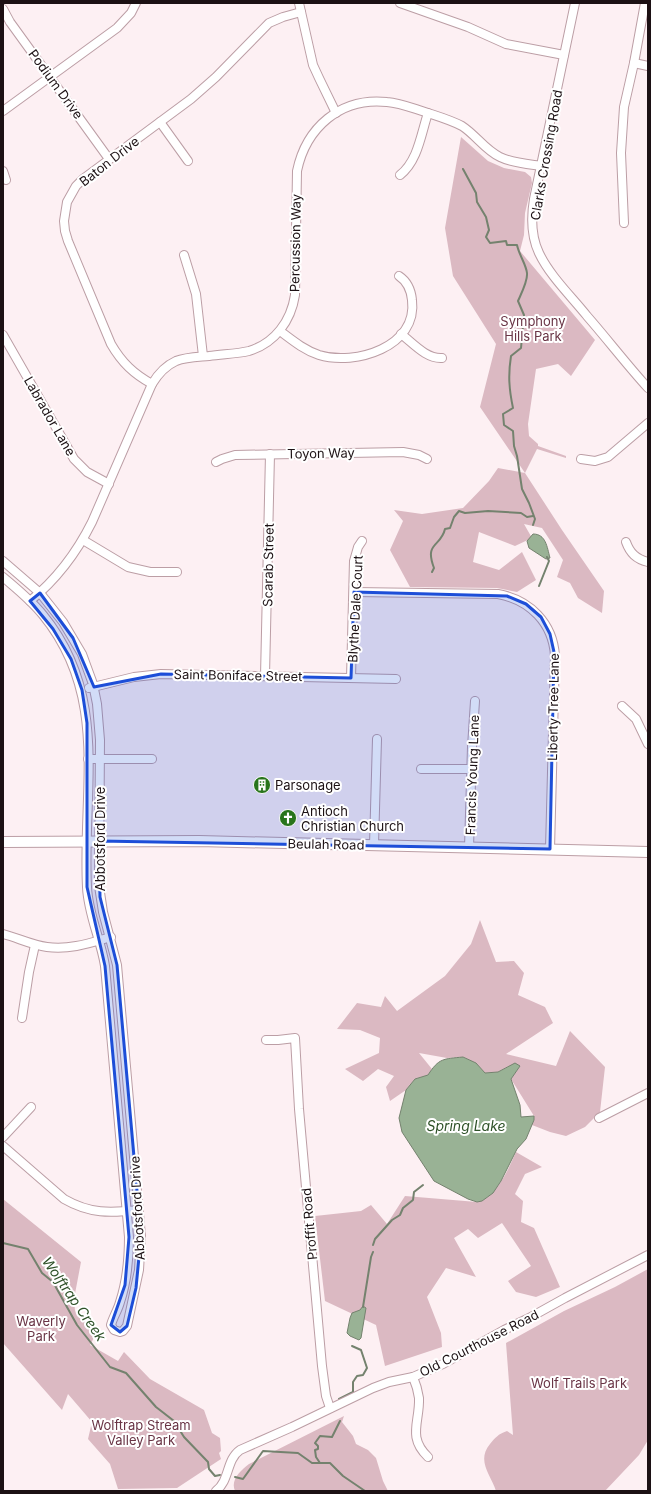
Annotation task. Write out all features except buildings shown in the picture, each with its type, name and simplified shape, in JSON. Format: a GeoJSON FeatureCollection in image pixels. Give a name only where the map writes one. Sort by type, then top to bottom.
{"type":"FeatureCollection","features":[{"type":"Feature","properties":{"kind":"main road","name":"Beulah Road"},"geometry":{"type":"LineString","coordinates":[[3,842],[195,841],[648,852]]}},
{"type":"Feature","properties":{"kind":"street"},"geometry":{"type":"LineString","coordinates":[[3,111],[117,28],[128,17],[136,3]]}},
{"type":"Feature","properties":{"kind":"street"},"geometry":{"type":"LineString","coordinates":[[299,3],[313,65],[336,113]]}},
{"type":"Feature","properties":{"kind":"street"},"geometry":{"type":"LineString","coordinates":[[400,3],[468,26],[506,44],[564,55]]}},
{"type":"Feature","properties":{"kind":"street","name":"Clarks Crossing Road"},"geometry":{"type":"LineString","coordinates":[[575,3],[532,211],[533,231],[539,252],[551,273],[648,388]]}},
{"type":"Feature","properties":{"kind":"street"},"geometry":{"type":"LineString","coordinates":[[624,223],[622,136],[624,107],[645,3]]}},
{"type":"Feature","properties":{"kind":"street","name":"Podium Drive"},"geometry":{"type":"LineString","coordinates":[[3,9],[109,159]]}},
{"type":"Feature","properties":{"kind":"street","name":"Baton Drive"},"geometry":{"type":"LineString","coordinates":[[152,384],[131,371],[117,354],[98,313],[65,231],[65,211],[71,193],[83,179],[207,85],[270,23],[276,19],[301,12]]}},
{"type":"Feature","properties":{"kind":"street"},"geometry":{"type":"LineString","coordinates":[[634,63],[648,66]]}},
{"type":"Feature","properties":{"kind":"street","name":"Percussion Way"},"geometry":{"type":"LineString","coordinates":[[30,601],[40,593],[68,562],[83,540],[152,384],[162,371],[169,365],[184,358],[250,350],[267,342],[280,331],[290,314],[295,295],[296,185],[299,160],[309,139],[315,130],[323,123],[336,113],[354,105],[376,101],[398,104],[428,113],[464,127],[492,153],[500,157],[507,160],[542,166]]}},
{"type":"Feature","properties":{"kind":"street"},"geometry":{"type":"LineString","coordinates":[[400,175],[406,170],[413,159],[428,113]]}},
{"type":"Feature","properties":{"kind":"street"},"geometry":{"type":"LineString","coordinates":[[160,122],[188,161]]}},
{"type":"Feature","properties":{"kind":"street"},"geometry":{"type":"LineString","coordinates":[[3,171],[6,180]]}},
{"type":"Feature","properties":{"kind":"street"},"geometry":{"type":"LineString","coordinates":[[184,255],[196,294],[203,356]]}},
{"type":"Feature","properties":{"kind":"street"},"geometry":{"type":"LineString","coordinates":[[280,331],[307,350],[318,355],[340,359],[357,358],[373,353],[392,342],[401,334],[410,320],[413,304],[409,288],[399,276]]}},
{"type":"Feature","properties":{"kind":"street"},"geometry":{"type":"LineString","coordinates":[[401,334],[427,355],[442,358]]}},
{"type":"Feature","properties":{"kind":"street","name":"Labrador Lane"},"geometry":{"type":"LineString","coordinates":[[3,335],[74,459],[87,472],[109,484]]}},
{"type":"Feature","properties":{"kind":"street"},"geometry":{"type":"LineString","coordinates":[[581,459],[595,461],[608,456],[648,423]]}},
{"type":"Feature","properties":{"kind":"street","name":"Toyon Way"},"geometry":{"type":"LineString","coordinates":[[216,462],[222,458],[235,455],[404,452],[419,455],[427,459]]}},
{"type":"Feature","properties":{"kind":"street","name":"Scarab Street"},"geometry":{"type":"LineString","coordinates":[[265,676],[270,454]]}},
{"type":"Feature","properties":{"kind":"street"},"geometry":{"type":"LineString","coordinates":[[83,540],[128,567],[150,572],[177,572]]}},
{"type":"Feature","properties":{"kind":"street","name":"Blythe Dale Court"},"geometry":{"type":"LineString","coordinates":[[352,678],[354,561],[358,547],[362,541]]}},
{"type":"Feature","properties":{"kind":"street"},"geometry":{"type":"LineString","coordinates":[[626,542],[633,554],[648,562]]}},
{"type":"Feature","properties":{"kind":"street","name":"Abbotsford Drive"},"geometry":{"type":"LineString","coordinates":[[3,561],[40,593],[60,617],[73,638],[84,660],[93,687],[100,722],[100,897],[117,965],[141,1236],[140,1270],[128,1324],[125,1329],[120,1332],[114,1330],[111,1325],[120,1301],[127,1269],[129,1242],[128,1211],[105,966],[88,899],[87,723],[82,690],[71,659],[43,614],[3,577]]}},
{"type":"Feature","properties":{"kind":"street","name":"Liberty Tree Lane"},"geometry":{"type":"LineString","coordinates":[[354,592],[498,594],[517,599],[526,604],[541,618],[550,634],[554,656],[550,849]]}},
{"type":"Feature","properties":{"kind":"street","name":"Saint Boniface Street"},"geometry":{"type":"LineString","coordinates":[[82,690],[150,674],[396,679]]}},
{"type":"Feature","properties":{"kind":"street","name":"Francis Young Lane"},"geometry":{"type":"LineString","coordinates":[[469,848],[471,769],[475,701]]}},
{"type":"Feature","properties":{"kind":"street"},"geometry":{"type":"LineString","coordinates":[[622,706],[636,719],[648,744]]}},
{"type":"Feature","properties":{"kind":"street"},"geometry":{"type":"LineString","coordinates":[[374,845],[377,739]]}},
{"type":"Feature","properties":{"kind":"street"},"geometry":{"type":"LineString","coordinates":[[88,759],[152,759]]}},
{"type":"Feature","properties":{"kind":"street"},"geometry":{"type":"LineString","coordinates":[[421,769],[471,769]]}},
{"type":"Feature","properties":{"kind":"street"},"geometry":{"type":"LineString","coordinates":[[3,934],[36,945],[61,948],[74,947],[111,937]]}},
{"type":"Feature","properties":{"kind":"street"},"geometry":{"type":"LineString","coordinates":[[22,1018],[29,972],[36,945]]}},
{"type":"Feature","properties":{"kind":"street","name":"Proffit Road"},"geometry":{"type":"LineString","coordinates":[[266,1040],[295,1038],[299,1109],[322,1366],[326,1396],[330,1408]]}},
{"type":"Feature","properties":{"kind":"street"},"geometry":{"type":"LineString","coordinates":[[599,1118],[648,1093]]}},
{"type":"Feature","properties":{"kind":"street"},"geometry":{"type":"LineString","coordinates":[[3,1137],[30,1106]]}},
{"type":"Feature","properties":{"kind":"street"},"geometry":{"type":"LineString","coordinates":[[3,1146],[64,1199],[73,1204],[94,1211],[105,1212],[139,1210]]}},
{"type":"Feature","properties":{"kind":"street","name":"Old Courthouse Road"},"geometry":{"type":"LineString","coordinates":[[222,1489],[233,1456],[240,1450],[373,1388],[389,1382],[414,1377],[454,1359],[504,1330],[648,1254]]}},
{"type":"Feature","properties":{"kind":"street"},"geometry":{"type":"LineString","coordinates":[[414,1377],[418,1389],[419,1399],[416,1420],[416,1440],[419,1447],[428,1457]]}},
{"type":"Feature","properties":{"kind":"highlighted area"},"geometry":{"type":"Polygon","coordinates":[[[354,592],[507,596],[526,604],[541,617],[550,634],[554,652],[550,849],[99,841],[100,897],[117,965],[141,1236],[136,1288],[127,1326],[120,1332],[111,1325],[125,1285],[129,1237],[105,966],[87,887],[87,723],[82,690],[71,659],[53,629],[30,601],[40,593],[73,638],[94,687],[161,674],[351,678],[354,592]]]}},
{"type":"Feature","properties":{"kind":"green space","name":"Symphony Hills Park"},"geometry":{"type":"Polygon","coordinates":[[[461,137],[488,161],[504,168],[525,172],[531,177],[532,183],[525,213],[524,235],[520,251],[595,340],[571,376],[558,364],[536,369],[528,424],[529,436],[538,444],[538,446],[566,456],[566,458],[537,449],[525,473],[480,407],[496,344],[453,276],[445,228],[461,137]]]}},
{"type":"Feature","properties":{"kind":"green space"},"geometry":{"type":"Polygon","coordinates":[[[498,468],[525,473],[604,591],[602,613],[578,598],[570,583],[557,577],[563,560],[542,528],[524,524],[532,538],[515,546],[479,532],[473,562],[499,570],[522,552],[536,580],[517,592],[497,588],[410,587],[390,550],[403,521],[394,510],[422,514],[463,508],[489,481],[498,468]]]}},
{"type":"Feature","properties":{"kind":"green space"},"geometry":{"type":"Polygon","coordinates":[[[480,920],[496,962],[514,961],[524,973],[518,995],[545,1007],[553,1023],[506,1054],[556,1066],[570,1031],[605,1067],[600,1112],[585,1127],[566,1136],[532,1125],[534,1116],[511,1079],[520,1066],[509,1066],[498,1072],[485,1073],[476,1063],[463,1057],[447,1058],[419,1053],[432,1069],[428,1075],[415,1079],[406,1090],[390,1101],[386,1087],[394,1076],[378,1069],[363,1081],[345,1069],[379,1053],[380,1038],[360,1030],[337,1029],[357,1003],[381,1007],[385,996],[397,1011],[445,976],[471,944],[480,920]]]}},
{"type":"Feature","properties":{"kind":"green space"},"geometry":{"type":"Polygon","coordinates":[[[516,1152],[542,1167],[525,1174],[515,1194],[523,1201],[521,1222],[534,1228],[560,1287],[536,1297],[516,1292],[508,1281],[531,1266],[502,1223],[478,1238],[468,1229],[454,1238],[476,1277],[446,1268],[427,1297],[441,1333],[442,1347],[385,1366],[376,1325],[325,1301],[315,1216],[361,1211],[371,1205],[387,1224],[405,1196],[477,1202],[490,1195],[496,1189],[506,1174],[516,1152]]]}},
{"type":"Feature","properties":{"kind":"green space"},"geometry":{"type":"Polygon","coordinates":[[[3,1199],[81,1262],[74,1299],[75,1311],[97,1332],[90,1345],[118,1361],[124,1352],[150,1379],[204,1410],[212,1433],[220,1438],[221,1451],[219,1453],[221,1459],[177,1488],[118,1489],[110,1464],[88,1439],[92,1422],[68,1394],[62,1410],[3,1343],[3,1199]]]}},
{"type":"Feature","properties":{"kind":"green space","name":"Wolf Trails Park"},"geometry":{"type":"Polygon","coordinates":[[[648,1269],[648,1440],[639,1455],[605,1491],[496,1491],[486,1468],[484,1456],[490,1444],[499,1435],[507,1431],[513,1435],[506,1343],[564,1311],[615,1287],[648,1269]]]}},
{"type":"Feature","properties":{"kind":"green space"},"geometry":{"type":"Polygon","coordinates":[[[344,1416],[342,1422],[353,1436],[356,1444],[368,1450],[376,1458],[383,1481],[388,1491],[235,1491],[235,1479],[249,1464],[344,1416]]]}},
{"type":"Feature","properties":{"kind":"water"},"geometry":{"type":"Polygon","coordinates":[[[533,534],[541,536],[547,546],[550,558],[546,559],[529,548],[527,541],[533,534]]]}},
{"type":"Feature","properties":{"kind":"water","name":"Spring Lake"},"geometry":{"type":"Polygon","coordinates":[[[463,1057],[476,1063],[485,1073],[498,1072],[515,1063],[520,1066],[511,1079],[520,1105],[521,1117],[534,1116],[534,1120],[526,1139],[517,1149],[501,1181],[493,1193],[482,1201],[477,1202],[468,1199],[434,1181],[402,1132],[399,1118],[406,1090],[415,1079],[428,1075],[435,1065],[442,1060],[463,1057]]]}},
{"type":"Feature","properties":{"kind":"water"},"geometry":{"type":"Polygon","coordinates":[[[363,1306],[366,1308],[361,1338],[359,1340],[347,1333],[352,1313],[360,1310],[363,1306]]]}},
{"type":"Feature","properties":{"kind":"waterway"},"geometry":{"type":"LineString","coordinates":[[463,169],[476,193],[477,202],[486,217],[489,230],[486,237],[490,243],[506,241],[507,245],[517,245],[526,270],[526,280],[518,301],[524,315],[521,348],[511,356],[509,369],[509,382],[513,408],[503,414],[504,425],[513,431],[514,446],[522,489],[535,519],[533,525]]}},
{"type":"Feature","properties":{"kind":"waterway"},"geometry":{"type":"LineString","coordinates":[[432,572],[434,568],[431,560],[432,549],[443,535],[445,529],[450,528],[454,517],[459,511],[465,513],[488,511],[521,513],[527,517],[533,516]]}},
{"type":"Feature","properties":{"kind":"waterway"},"geometry":{"type":"LineString","coordinates":[[539,586],[549,561],[547,557]]}},
{"type":"Feature","properties":{"kind":"waterway"},"geometry":{"type":"LineString","coordinates":[[373,1245],[375,1239],[392,1220],[400,1215],[403,1208],[413,1200],[414,1192],[423,1185]]}},
{"type":"Feature","properties":{"kind":"waterway","name":"Wolftrap Creek"},"geometry":{"type":"LineString","coordinates":[[3,1243],[28,1249],[42,1273],[53,1282],[77,1325],[110,1367],[126,1373],[156,1407],[174,1421],[184,1437],[208,1462],[209,1469],[215,1476],[220,1475]]}},
{"type":"Feature","properties":{"kind":"waterway"},"geometry":{"type":"LineString","coordinates":[[363,1307],[373,1252]]}},
{"type":"Feature","properties":{"kind":"waterway"},"geometry":{"type":"LineString","coordinates":[[339,1399],[353,1392],[353,1382],[357,1376],[363,1375],[367,1368],[361,1350],[352,1346]]}},
{"type":"Feature","properties":{"kind":"waterway"},"geometry":{"type":"LineString","coordinates":[[320,1463],[316,1457],[315,1450],[318,1449],[318,1446],[315,1443],[320,1436],[332,1437],[340,1421]]}},
{"type":"Feature","properties":{"kind":"waterway","name":"Wolftrap Creek"},"geometry":{"type":"LineString","coordinates":[[235,1477],[243,1479],[263,1451],[298,1453],[312,1463],[330,1463],[343,1476],[365,1491]]}},
{"type":"Feature","properties":{"kind":"place","name":"Parsonage"},"geometry":{"type":"Point","coordinates":[262,785]}},
{"type":"Feature","properties":{"kind":"place","name":"Antioch Christian Church"},"geometry":{"type":"Point","coordinates":[288,818]}},
{"type":"Feature","properties":{"kind":"park label","name":"Waverly Park"},"geometry":{"type":"Point","coordinates":[41,1328]}},
{"type":"Feature","properties":{"kind":"park label","name":"Wolftrap Stream Valley Park"},"geometry":{"type":"Point","coordinates":[141,1432]}}]}
